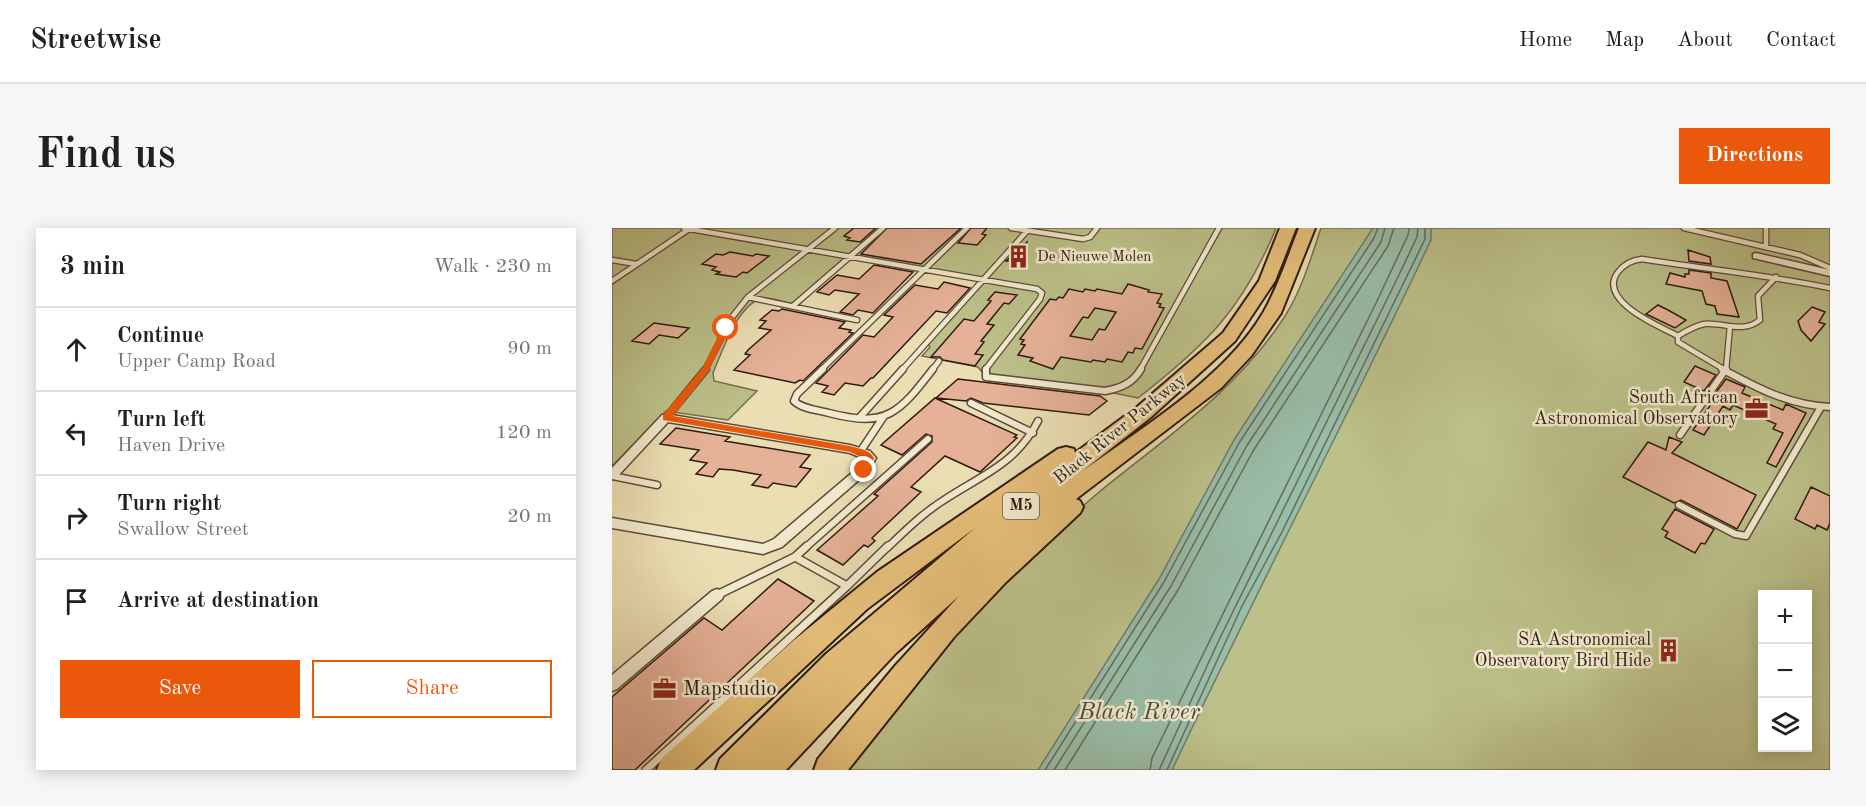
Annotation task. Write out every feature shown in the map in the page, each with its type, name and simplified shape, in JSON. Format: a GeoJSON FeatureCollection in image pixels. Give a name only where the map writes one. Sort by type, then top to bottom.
{"type":"FeatureCollection","features":[{"type":"Feature","properties":{"kind":"highway","name":"Black River Parkway"},"geometry":{"type":"LineString","coordinates":[[730,770],[836,663],[980,537],[1144,412],[1230,337],[1267,281],[1288,228]]}},
{"type":"Feature","properties":{"kind":"highway","name":"Black River Parkway"},"geometry":{"type":"LineString","coordinates":[[766,770],[887,644],[1006,540],[1214,382],[1244,352],[1272,313],[1307,228]]}},
{"type":"Feature","properties":{"kind":"highway"},"geometry":{"type":"LineString","coordinates":[[829,770],[874,711],[986,586],[1090,490],[1202,402],[1214,382]]}},
{"type":"Feature","properties":{"kind":"highway"},"geometry":{"type":"LineString","coordinates":[[672,770],[804,648],[886,579],[970,519],[1102,431],[1144,412]]}},
{"type":"Feature","properties":{"kind":"street"},"geometry":{"type":"LineString","coordinates":[[1756,256],[1830,273]]}},
{"type":"Feature","properties":{"kind":"street"},"geometry":{"type":"LineString","coordinates":[[612,476],[666,418],[863,453],[870,458],[864,470],[778,543],[763,549],[612,523]]}},
{"type":"Feature","properties":{"kind":"street"},"geometry":{"type":"LineString","coordinates":[[612,684],[717,595]]}},
{"type":"Feature","properties":{"kind":"lane"},"geometry":{"type":"LineString","coordinates":[[666,418],[705,370],[729,322],[748,297],[834,228]]}},
{"type":"Feature","properties":{"kind":"lane"},"geometry":{"type":"LineString","coordinates":[[793,306],[883,228]]}},
{"type":"Feature","properties":{"kind":"lane"},"geometry":{"type":"LineString","coordinates":[[939,361],[900,408],[870,420],[798,405],[795,398],[967,228]]}},
{"type":"Feature","properties":{"kind":"lane"},"geometry":{"type":"LineString","coordinates":[[1011,228],[1083,239],[1090,237],[1096,228]]}},
{"type":"Feature","properties":{"kind":"lane"},"geometry":{"type":"LineString","coordinates":[[1049,234],[1054,228]]}},
{"type":"Feature","properties":{"kind":"lane"},"geometry":{"type":"LineString","coordinates":[[612,281],[686,229],[1029,288],[1042,293],[1040,299],[985,370],[986,377],[1099,390],[1117,389],[1128,385],[1137,376],[1219,228]]}},
{"type":"Feature","properties":{"kind":"lane"},"geometry":{"type":"LineString","coordinates":[[1684,228],[1810,259],[1830,268]]}},
{"type":"Feature","properties":{"kind":"lane"},"geometry":{"type":"LineString","coordinates":[[1766,228],[1766,247]]}},
{"type":"Feature","properties":{"kind":"lane"},"geometry":{"type":"LineString","coordinates":[[859,418],[1027,231]]}},
{"type":"Feature","properties":{"kind":"lane"},"geometry":{"type":"LineString","coordinates":[[612,260],[636,264]]}},
{"type":"Feature","properties":{"kind":"lane"},"geometry":{"type":"LineString","coordinates":[[1678,336],[1637,315],[1620,301],[1615,279],[1617,273],[1631,261],[1658,261],[1732,273],[1776,277],[1830,288]]}},
{"type":"Feature","properties":{"kind":"lane"},"geometry":{"type":"LineString","coordinates":[[1678,336],[1690,328],[1708,324],[1748,327],[1760,320],[1758,296],[1776,277]]}},
{"type":"Feature","properties":{"kind":"lane"},"geometry":{"type":"LineString","coordinates":[[748,297],[857,320]]}},
{"type":"Feature","properties":{"kind":"lane"},"geometry":{"type":"LineString","coordinates":[[1680,435],[1726,371],[1730,326]]}},
{"type":"Feature","properties":{"kind":"lane"},"geometry":{"type":"LineString","coordinates":[[1678,336],[1678,342],[1687,349],[1767,394],[1787,401],[1830,407]]}},
{"type":"Feature","properties":{"kind":"lane"},"geometry":{"type":"LineString","coordinates":[[971,404],[1033,433]]}},
{"type":"Feature","properties":{"kind":"lane"},"geometry":{"type":"LineString","coordinates":[[1678,505],[1735,534],[1746,536],[1821,407]]}},
{"type":"Feature","properties":{"kind":"lane"},"geometry":{"type":"LineString","coordinates":[[863,453],[884,416]]}},
{"type":"Feature","properties":{"kind":"lane"},"geometry":{"type":"LineString","coordinates":[[646,770],[927,512],[1007,463],[1023,448],[1038,421]]}},
{"type":"Feature","properties":{"kind":"lane"},"geometry":{"type":"LineString","coordinates":[[717,595],[743,579],[767,572],[795,557],[927,439]]}},
{"type":"Feature","properties":{"kind":"lane"},"geometry":{"type":"LineString","coordinates":[[612,476],[657,485]]}},
{"type":"Feature","properties":{"kind":"lane"},"geometry":{"type":"LineString","coordinates":[[795,557],[847,586]]}},
{"type":"Feature","properties":{"kind":"shaded area"},"geometry":{"type":"Polygon","coordinates":[[[612,228],[1276,228],[1250,281],[1220,324],[1184,360],[1138,398],[1099,390],[986,377],[978,367],[922,356],[930,347],[928,344],[987,278],[849,256],[792,304],[764,298],[746,308],[726,341],[713,373],[714,381],[757,391],[728,420],[666,411],[612,466],[612,228]]]}},
{"type":"Feature","properties":{"kind":"shaded area"},"geometry":{"type":"Polygon","coordinates":[[[1321,228],[1830,228],[1830,770],[842,770],[936,653],[1013,571],[1061,525],[1199,412],[1245,368],[1285,316],[1306,273],[1321,228]]]}},
{"type":"Feature","properties":{"kind":"water","name":"Black River"},"geometry":{"type":"Polygon","coordinates":[[[1373,228],[1431,228],[1431,240],[1172,770],[1038,770],[1159,579],[1234,440],[1373,228]]]}},
{"type":"Feature","properties":{"kind":"building"},"geometry":{"type":"Polygon","coordinates":[[[854,228],[876,228],[860,242],[847,240],[850,238],[844,236],[854,228]]]}},
{"type":"Feature","properties":{"kind":"building"},"geometry":{"type":"Polygon","coordinates":[[[887,228],[961,228],[921,264],[861,254],[887,228]]]}},
{"type":"Feature","properties":{"kind":"building"},"geometry":{"type":"Polygon","coordinates":[[[971,228],[987,228],[982,234],[986,235],[977,245],[958,243],[971,228]]]}},
{"type":"Feature","properties":{"kind":"building"},"geometry":{"type":"Polygon","coordinates":[[[1027,242],[1026,258],[1019,261],[1006,261],[1027,242]]]}},
{"type":"Feature","properties":{"kind":"building"},"geometry":{"type":"Polygon","coordinates":[[[1688,250],[1710,257],[1711,264],[1689,261],[1688,250]]]}},
{"type":"Feature","properties":{"kind":"building"},"geometry":{"type":"Polygon","coordinates":[[[730,252],[769,256],[747,273],[743,272],[736,277],[716,274],[720,272],[712,270],[716,267],[702,264],[716,254],[723,255],[730,252]]]}},
{"type":"Feature","properties":{"kind":"building"},"geometry":{"type":"Polygon","coordinates":[[[874,265],[913,272],[873,313],[858,310],[853,315],[840,312],[859,294],[835,290],[829,295],[817,292],[837,275],[859,279],[874,265]]]}},
{"type":"Feature","properties":{"kind":"building"},"geometry":{"type":"Polygon","coordinates":[[[1689,270],[1711,273],[1711,278],[1727,281],[1739,317],[1717,314],[1715,306],[1706,304],[1702,291],[1666,284],[1670,273],[1685,277],[1685,274],[1689,274],[1689,270]]]}},
{"type":"Feature","properties":{"kind":"building"},"geometry":{"type":"Polygon","coordinates":[[[944,282],[970,288],[947,313],[936,311],[863,386],[845,383],[834,395],[822,392],[828,386],[816,383],[863,335],[874,337],[893,317],[884,315],[915,285],[938,289],[944,282]]]}},
{"type":"Feature","properties":{"kind":"building"},"geometry":{"type":"Polygon","coordinates":[[[1128,284],[1149,290],[1148,292],[1162,294],[1157,303],[1161,304],[1159,307],[1164,308],[1142,349],[1135,348],[1133,353],[1128,352],[1122,362],[1107,359],[1105,362],[1093,360],[1091,362],[1061,357],[1053,369],[1030,361],[1033,358],[1018,355],[1025,345],[1021,344],[1024,340],[1020,339],[1050,299],[1063,298],[1069,289],[1083,292],[1085,289],[1095,291],[1097,289],[1122,294],[1128,284]],[[1095,308],[1088,318],[1083,317],[1070,336],[1092,340],[1099,329],[1105,330],[1116,312],[1095,308]]]}},
{"type":"Feature","properties":{"kind":"building"},"geometry":{"type":"Polygon","coordinates":[[[995,292],[1017,295],[1009,304],[1004,303],[987,324],[994,325],[981,341],[984,342],[975,354],[983,355],[975,366],[943,360],[940,357],[931,357],[964,319],[974,321],[991,301],[988,300],[995,292]]]}},
{"type":"Feature","properties":{"kind":"building"},"geometry":{"type":"Polygon","coordinates":[[[1658,305],[1686,320],[1675,328],[1646,314],[1658,305]]]}},
{"type":"Feature","properties":{"kind":"building"},"geometry":{"type":"Polygon","coordinates":[[[1812,307],[1825,312],[1819,322],[1825,324],[1811,341],[1801,330],[1798,321],[1812,307]]]}},
{"type":"Feature","properties":{"kind":"building"},"geometry":{"type":"Polygon","coordinates":[[[782,309],[845,322],[839,328],[851,330],[849,332],[853,333],[803,381],[795,383],[734,370],[750,355],[745,354],[748,350],[771,330],[759,328],[766,321],[760,320],[772,310],[782,309]]]}},
{"type":"Feature","properties":{"kind":"building"},"geometry":{"type":"Polygon","coordinates":[[[654,323],[689,328],[678,338],[659,335],[649,344],[632,341],[654,323]]]}},
{"type":"Feature","properties":{"kind":"building"},"geometry":{"type":"Polygon","coordinates":[[[1695,366],[1716,375],[1704,391],[1684,382],[1695,366]]]}},
{"type":"Feature","properties":{"kind":"building"},"geometry":{"type":"Polygon","coordinates":[[[958,379],[1100,396],[1107,401],[1089,415],[983,403],[971,398],[966,401],[936,398],[958,379]]]}},
{"type":"Feature","properties":{"kind":"building","name":"South African Astronomical Observatory"},"geometry":{"type":"Polygon","coordinates":[[[1726,379],[1745,387],[1742,393],[1783,410],[1786,404],[1806,413],[1776,467],[1767,463],[1783,433],[1773,429],[1776,424],[1733,405],[1730,410],[1723,406],[1704,435],[1693,430],[1726,379]]]}},
{"type":"Feature","properties":{"kind":"building"},"geometry":{"type":"Polygon","coordinates":[[[935,398],[1017,435],[1014,437],[1017,438],[980,472],[945,456],[911,487],[921,492],[872,538],[875,541],[868,547],[864,545],[843,565],[817,550],[878,496],[874,494],[932,442],[932,436],[926,434],[902,455],[881,445],[935,398]]]}},
{"type":"Feature","properties":{"kind":"building"},"geometry":{"type":"Polygon","coordinates":[[[676,428],[730,437],[725,441],[810,455],[800,467],[811,469],[796,487],[773,483],[768,488],[752,485],[761,475],[733,470],[719,469],[713,477],[696,474],[707,463],[690,460],[699,450],[660,444],[676,428]]]}},
{"type":"Feature","properties":{"kind":"building"},"geometry":{"type":"Polygon","coordinates":[[[1669,437],[1682,442],[1672,453],[1756,495],[1737,529],[1681,500],[1674,503],[1623,477],[1648,442],[1666,450],[1669,437]]]}},
{"type":"Feature","properties":{"kind":"building"},"geometry":{"type":"Polygon","coordinates":[[[1811,487],[1830,496],[1830,523],[1827,530],[1817,525],[1815,529],[1795,519],[1811,487]]]}},
{"type":"Feature","properties":{"kind":"building"},"geometry":{"type":"Polygon","coordinates":[[[1675,509],[1714,529],[1705,544],[1701,543],[1695,553],[1665,537],[1668,532],[1662,529],[1675,509]]]}},
{"type":"Feature","properties":{"kind":"building"},"geometry":{"type":"Polygon","coordinates":[[[778,579],[814,601],[635,770],[612,770],[612,697],[704,618],[722,630],[778,579]]]}},
{"type":"Feature","properties":{"kind":"place","name":"De Nieuwe Molen"},"geometry":{"type":"Point","coordinates":[1019,257]}},
{"type":"Feature","properties":{"kind":"place","name":"South African Astronomical Observatory"},"geometry":{"type":"Point","coordinates":[1756,408]}},
{"type":"Feature","properties":{"kind":"place","name":"SA Astronomical Observatory Bird Hide"},"geometry":{"type":"Point","coordinates":[1669,650]}},
{"type":"Feature","properties":{"kind":"place","name":"Mapstudio"},"geometry":{"type":"Point","coordinates":[665,689]}},
{"type":"Feature","properties":{"kind":"route"},"geometry":{"type":"LineString","coordinates":[[726,328],[705,370],[666,418],[850,449],[866,454],[870,458],[864,470]]}}]}
